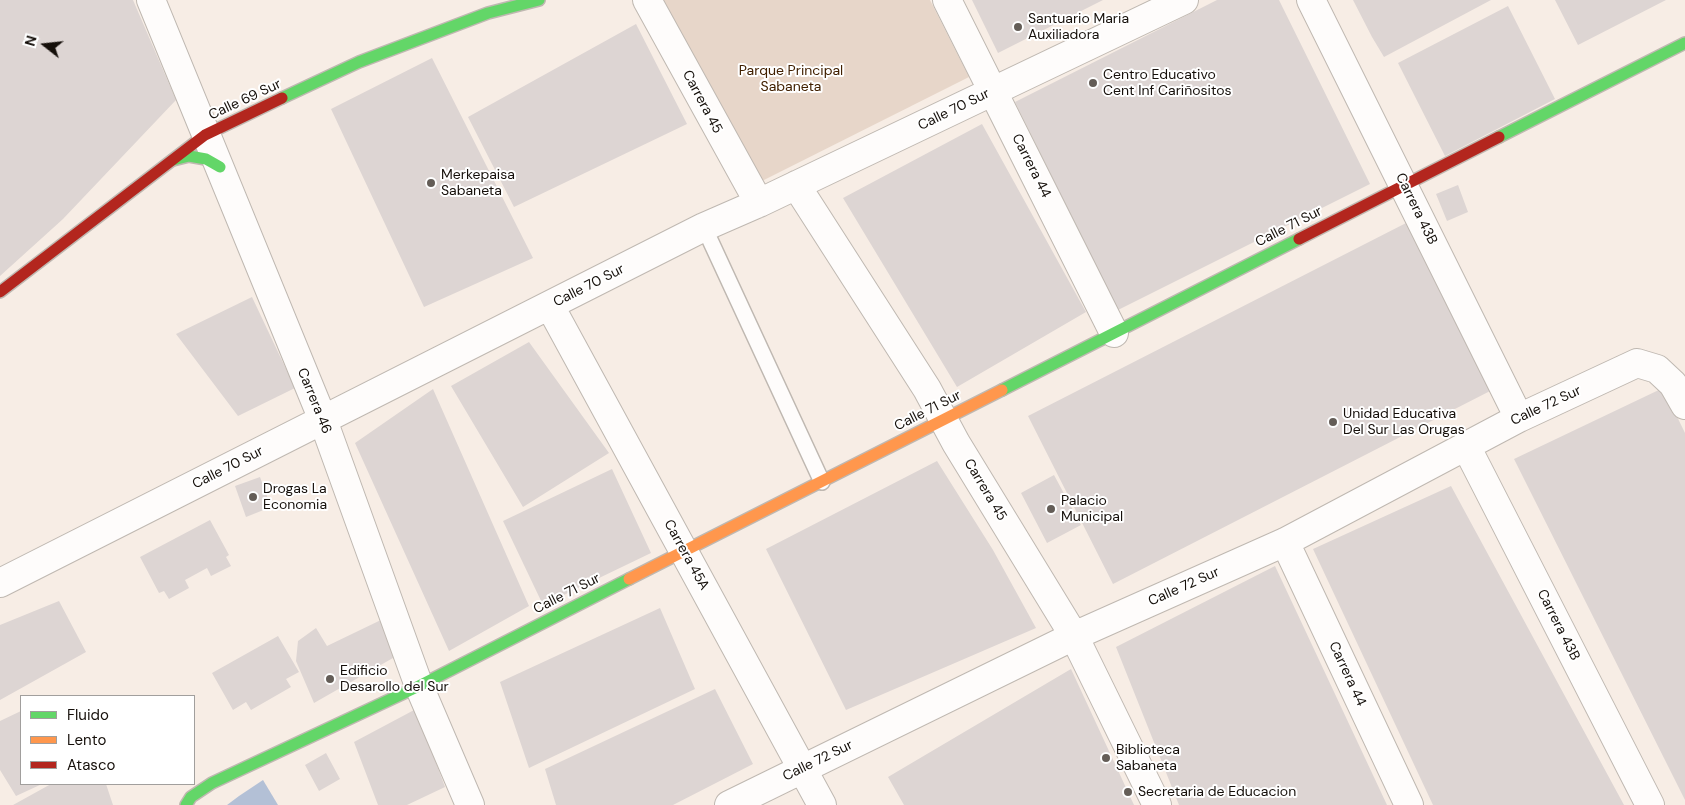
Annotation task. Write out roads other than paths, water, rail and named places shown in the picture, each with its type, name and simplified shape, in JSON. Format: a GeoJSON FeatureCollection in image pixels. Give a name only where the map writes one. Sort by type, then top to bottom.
{"type":"FeatureCollection","features":[{"type":"Feature","properties":{"kind":"street","name":"Carrera 46"},"geometry":{"type":"LineString","coordinates":[[151,0],[323,420],[419,686],[470,805]]}},
{"type":"Feature","properties":{"kind":"street","name":"Calle 69 Sur"},"geometry":{"type":"LineString","coordinates":[[0,292],[205,135],[359,62],[488,13],[539,0]]}},
{"type":"Feature","properties":{"kind":"street","name":"Carrera 45"},"geometry":{"type":"LineString","coordinates":[[647,0],[759,203]]}},
{"type":"Feature","properties":{"kind":"street","name":"Carrera 44"},"geometry":{"type":"LineString","coordinates":[[947,0],[1114,333]]}},
{"type":"Feature","properties":{"kind":"street","name":"Calle 70 Sur"},"geometry":{"type":"LineString","coordinates":[[0,583],[704,227],[759,203],[1184,0]]}},
{"type":"Feature","properties":{"kind":"street","name":"Carrera 43B"},"geometry":{"type":"LineString","coordinates":[[1311,0],[1520,418]]}},
{"type":"Feature","properties":{"kind":"street","name":"Calle 71 Sur"},"geometry":{"type":"LineString","coordinates":[[186,805],[190,798],[212,782],[419,686],[1685,43]]}},
{"type":"Feature","properties":{"kind":"street"},"geometry":{"type":"LineString","coordinates":[[173,160],[189,156],[198,157],[220,167]]}},
{"type":"Feature","properties":{"kind":"street","name":"Carrera 45"},"geometry":{"type":"LineString","coordinates":[[796,185],[927,390],[1074,636],[1158,805]]}},
{"type":"Feature","properties":{"kind":"street","name":"Carrera 45A"},"geometry":{"type":"LineString","coordinates":[[550,306],[822,805]]}},
{"type":"Feature","properties":{"kind":"street","name":"Calle 72 Sur"},"geometry":{"type":"LineString","coordinates":[[729,805],[1074,636],[1285,542],[1520,418],[1636,363],[1657,369],[1673,384],[1685,405]]}},
{"type":"Feature","properties":{"kind":"street","name":"Carrera 43B"},"geometry":{"type":"LineString","coordinates":[[1466,446],[1650,805]]}},
{"type":"Feature","properties":{"kind":"street","name":"Carrera 44"},"geometry":{"type":"LineString","coordinates":[[1285,542],[1409,805]]}},
{"type":"Feature","properties":{"kind":"lane"},"geometry":{"type":"LineString","coordinates":[[704,227],[822,482]]}},
{"type":"Feature","properties":{"kind":"water"},"geometry":{"type":"Polygon","coordinates":[[[263,780],[278,805],[227,805],[239,796],[263,780]]]}},
{"type":"Feature","properties":{"kind":"place","name":"Santuario Maria Auxiliadora"},"geometry":{"type":"Point","coordinates":[1018,27]}},
{"type":"Feature","properties":{"kind":"place","name":"Centro Educativo Cent Inf Cariñositos"},"geometry":{"type":"Point","coordinates":[1093,83]}},
{"type":"Feature","properties":{"kind":"place","name":"Merkepaisa Sabaneta"},"geometry":{"type":"Point","coordinates":[431,183]}},
{"type":"Feature","properties":{"kind":"place","name":"Unidad Educativa Del Sur Las Orugas"},"geometry":{"type":"Point","coordinates":[1333,422]}},
{"type":"Feature","properties":{"kind":"place","name":"Drogas La Economia"},"geometry":{"type":"Point","coordinates":[253,497]}},
{"type":"Feature","properties":{"kind":"place","name":"Palacio Municipal"},"geometry":{"type":"Point","coordinates":[1051,509]}},
{"type":"Feature","properties":{"kind":"place","name":"Edificio Desarollo del Sur"},"geometry":{"type":"Point","coordinates":[330,679]}},
{"type":"Feature","properties":{"kind":"place","name":"Biblioteca Sabaneta"},"geometry":{"type":"Point","coordinates":[1106,758]}},
{"type":"Feature","properties":{"kind":"place","name":"Secretaria de Educacion"},"geometry":{"type":"Point","coordinates":[1128,792]}},
{"type":"Feature","properties":{"kind":"park label","name":"Parque Principal Sabaneta"},"geometry":{"type":"Point","coordinates":[791,79]}}]}
